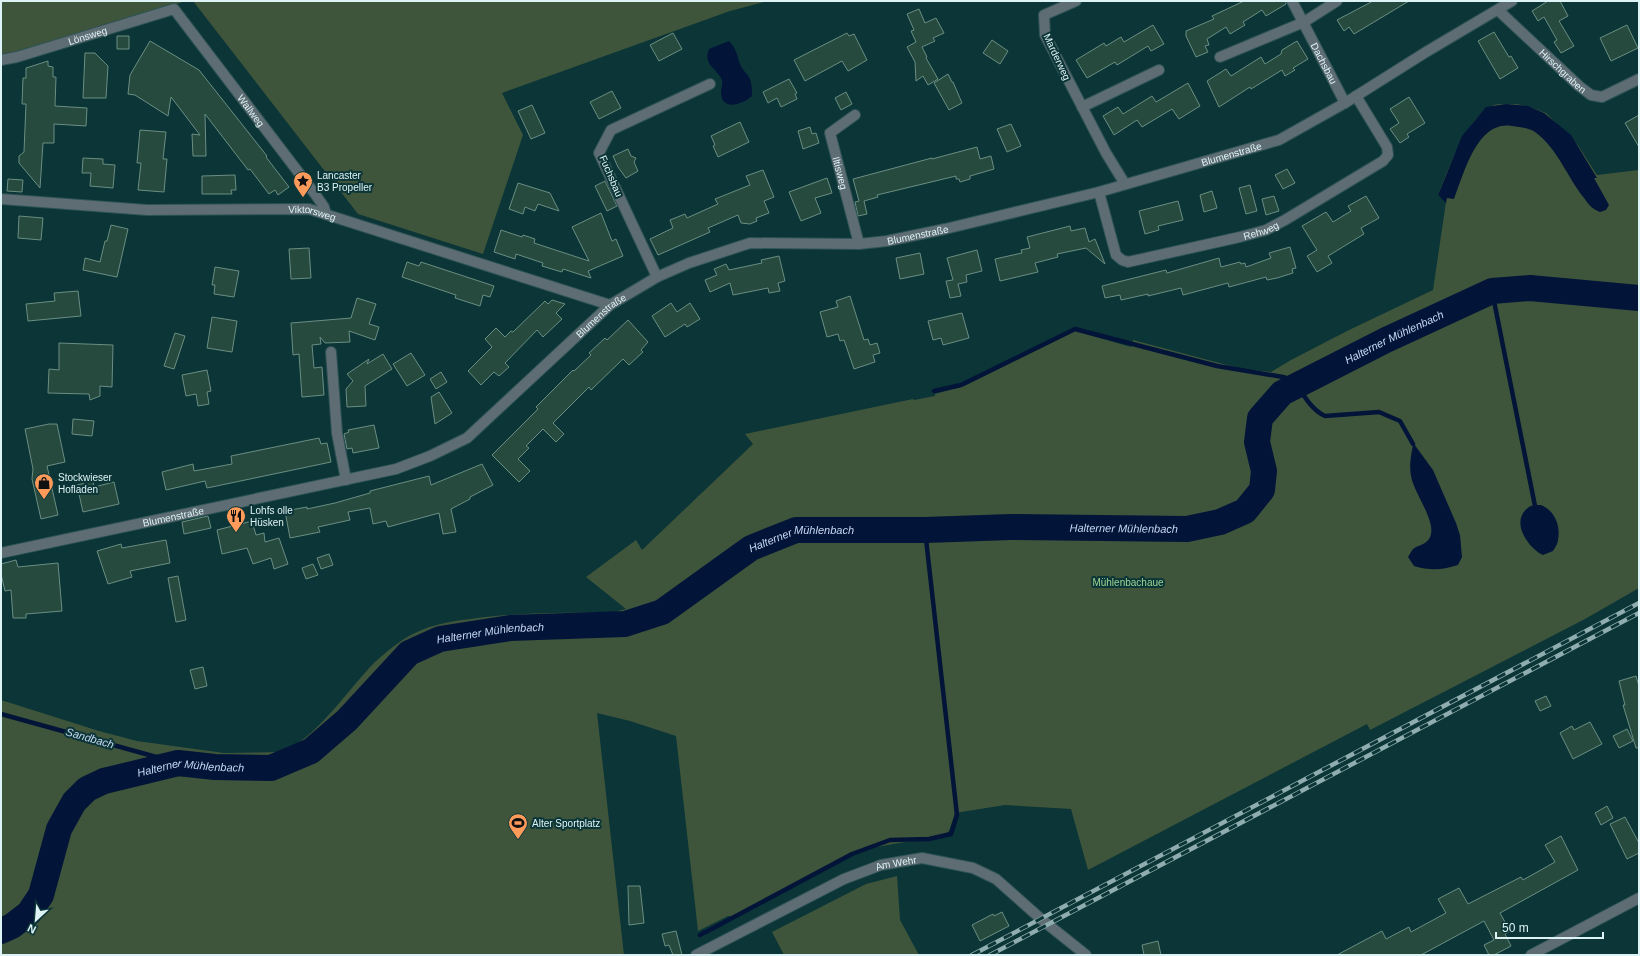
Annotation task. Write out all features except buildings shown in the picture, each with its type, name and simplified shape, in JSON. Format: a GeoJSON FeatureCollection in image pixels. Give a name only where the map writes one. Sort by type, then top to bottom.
{"type":"FeatureCollection","features":[{"type":"Feature","properties":{"kind":"street","name":"Marderweg"},"geometry":{"type":"LineString","coordinates":[[1076,1],[1044,15],[1044,35],[1106,153],[1125,184]]}},
{"type":"Feature","properties":{"kind":"street","name":"Dachsbau"},"geometry":{"type":"LineString","coordinates":[[1292,1],[1345,103]]}},
{"type":"Feature","properties":{"kind":"street"},"geometry":{"type":"LineString","coordinates":[[1220,57],[1304,22],[1337,1]]}},
{"type":"Feature","properties":{"kind":"street","name":"Blumenstraße"},"geometry":{"type":"LineString","coordinates":[[1,553],[396,469],[430,456],[467,438],[610,305],[657,277],[689,263],[750,244],[859,244],[887,241],[945,229],[1099,192],[1279,140],[1345,103],[1426,52],[1512,1]]}},
{"type":"Feature","properties":{"kind":"street","name":"Lönsweg"},"geometry":{"type":"LineString","coordinates":[[1,60],[17,57],[174,9]]}},
{"type":"Feature","properties":{"kind":"street","name":"Wallweg"},"geometry":{"type":"LineString","coordinates":[[174,9],[315,194],[324,207],[326,214]]}},
{"type":"Feature","properties":{"kind":"street","name":"Hirschgraben"},"geometry":{"type":"LineString","coordinates":[[1498,10],[1579,86],[1591,95],[1602,97],[1639,79]]}},
{"type":"Feature","properties":{"kind":"street"},"geometry":{"type":"LineString","coordinates":[[1082,107],[1159,70]]}},
{"type":"Feature","properties":{"kind":"street","name":"Fuchsbau"},"geometry":{"type":"LineString","coordinates":[[657,277],[599,153],[611,130],[710,84]]}},
{"type":"Feature","properties":{"kind":"street","name":"Rehweg"},"geometry":{"type":"LineString","coordinates":[[1099,192],[1116,255],[1122,260],[1128,262],[1266,230],[1383,161],[1388,155],[1387,147],[1356,96]]}},
{"type":"Feature","properties":{"kind":"street","name":"Iltisweg"},"geometry":{"type":"LineString","coordinates":[[855,115],[830,133],[859,244]]}},
{"type":"Feature","properties":{"kind":"street","name":"Viktorsweg"},"geometry":{"type":"LineString","coordinates":[[1,199],[147,210],[309,209],[610,305]]}},
{"type":"Feature","properties":{"kind":"street"},"geometry":{"type":"LineString","coordinates":[[331,352],[337,433],[346,480]]}},
{"type":"Feature","properties":{"kind":"street","name":"Am Wehr"},"geometry":{"type":"LineString","coordinates":[[696,955],[844,878],[881,865],[922,858],[973,868],[996,879],[1041,919],[1086,955]]}},
{"type":"Feature","properties":{"kind":"street"},"geometry":{"type":"LineString","coordinates":[[1532,955],[1639,898]]}},
{"type":"Feature","properties":{"kind":"green space"},"geometry":{"type":"Polygon","coordinates":[[[1,1],[186,1],[22,52],[1,55],[1,1]]]}},
{"type":"Feature","properties":{"kind":"green space"},"geometry":{"type":"Polygon","coordinates":[[[193,1],[768,1],[730,11],[502,93],[523,135],[483,254],[358,214],[193,1]]]}},
{"type":"Feature","properties":{"kind":"green space","name":"Mühlenbachaue"},"geometry":{"type":"Polygon","coordinates":[[[1496,104],[1517,104],[1546,113],[1577,144],[1597,175],[1639,170],[1639,588],[1585,619],[1370,730],[1367,724],[1088,870],[1071,809],[1005,805],[955,813],[949,831],[942,836],[876,847],[849,856],[735,917],[728,916],[698,931],[676,736],[630,721],[597,713],[624,955],[1,955],[1,700],[99,731],[137,741],[224,753],[280,752],[292,747],[318,726],[374,663],[393,646],[422,630],[450,622],[507,615],[614,612],[626,609],[586,577],[636,540],[642,550],[753,444],[745,434],[913,399],[935,396],[935,394],[964,386],[1075,331],[1131,347],[1133,340],[1242,369],[1271,372],[1349,330],[1433,290],[1446,202],[1438,195],[1452,159],[1466,132],[1483,112],[1496,104]]]}},
{"type":"Feature","properties":{"kind":"green space"},"geometry":{"type":"Polygon","coordinates":[[[897,876],[900,920],[919,955],[784,955],[772,932],[866,884],[897,876]]]}},
{"type":"Feature","properties":{"kind":"water"},"geometry":{"type":"Polygon","coordinates":[[[729,41],[735,49],[742,68],[749,77],[752,89],[752,96],[744,102],[734,105],[725,103],[722,99],[722,80],[709,63],[708,59],[709,49],[729,41]]]}},
{"type":"Feature","properties":{"kind":"water"},"geometry":{"type":"Polygon","coordinates":[[[1506,104],[1528,106],[1544,113],[1571,135],[1597,178],[1594,178],[1609,205],[1606,210],[1600,212],[1589,205],[1556,155],[1543,139],[1535,132],[1512,126],[1500,126],[1490,131],[1481,140],[1468,163],[1454,199],[1447,198],[1446,203],[1438,195],[1462,136],[1486,107],[1506,104]]]}},
{"type":"Feature","properties":{"kind":"water"},"geometry":{"type":"Polygon","coordinates":[[[1414,444],[1433,470],[1456,523],[1460,535],[1462,557],[1458,565],[1441,569],[1425,569],[1414,566],[1408,557],[1413,549],[1429,539],[1431,533],[1431,525],[1411,476],[1410,460],[1414,444]]]}},
{"type":"Feature","properties":{"kind":"water"},"geometry":{"type":"Polygon","coordinates":[[[1541,505],[1550,510],[1553,514],[1556,519],[1559,534],[1558,543],[1553,551],[1543,555],[1532,547],[1523,534],[1521,526],[1523,513],[1530,506],[1541,505]]]}},
{"type":"Feature","properties":{"kind":"waterway","name":"Halterner Mühlenbach"},"geometry":{"type":"LineString","coordinates":[[1,931],[12,926],[29,913],[41,895],[59,829],[74,802],[87,789],[104,781],[178,763],[215,767],[271,768],[311,751],[347,720],[409,653],[440,639],[510,628],[625,624],[662,612],[751,548],[796,530],[925,530],[1011,527],[1187,529],[1220,522],[1245,511],[1262,490],[1264,471],[1257,442],[1260,418],[1282,393],[1386,340],[1492,291],[1530,288],[1639,298]]}},
{"type":"Feature","properties":{"kind":"waterway"},"geometry":{"type":"LineString","coordinates":[[1492,291],[1535,506]]}},
{"type":"Feature","properties":{"kind":"waterway"},"geometry":{"type":"LineString","coordinates":[[934,391],[961,385],[1075,329],[1217,366],[1283,377],[1301,383]]}},
{"type":"Feature","properties":{"kind":"waterway"},"geometry":{"type":"LineString","coordinates":[[1297,385],[1312,406],[1325,416],[1379,412],[1400,421],[1413,444]]}},
{"type":"Feature","properties":{"kind":"waterway"},"geometry":{"type":"LineString","coordinates":[[706,932],[852,854],[890,840],[929,839],[951,834],[957,815],[925,530]]}},
{"type":"Feature","properties":{"kind":"waterway","name":"Sandbach"},"geometry":{"type":"LineString","coordinates":[[1,714],[178,763]]}},
{"type":"Feature","properties":{"kind":"waterway"},"geometry":{"type":"LineString","coordinates":[[700,935],[705,932]]}},
{"type":"Feature","properties":{"kind":"railway"},"geometry":{"type":"LineString","coordinates":[[972,955],[1639,603]]}},
{"type":"Feature","properties":{"kind":"railway"},"geometry":{"type":"LineString","coordinates":[[990,955],[1639,613]]}},
{"type":"Feature","properties":{"kind":"place","name":"Lancaster B3 Propeller"},"geometry":{"type":"Point","coordinates":[303,198]}},
{"type":"Feature","properties":{"kind":"place","name":"Stockwieser Hofladen"},"geometry":{"type":"Point","coordinates":[44,500]}},
{"type":"Feature","properties":{"kind":"place","name":"Lohfs olle Hüsken"},"geometry":{"type":"Point","coordinates":[236,533]}},
{"type":"Feature","properties":{"kind":"place","name":"Alter Sportplatz"},"geometry":{"type":"Point","coordinates":[518,840]}}]}
